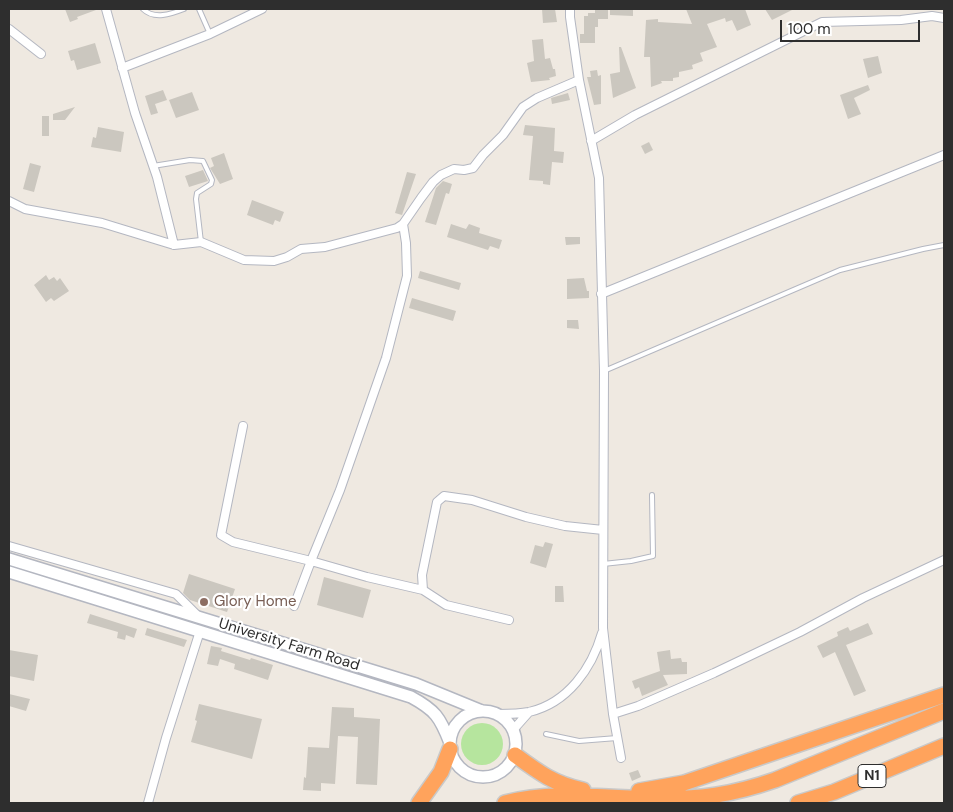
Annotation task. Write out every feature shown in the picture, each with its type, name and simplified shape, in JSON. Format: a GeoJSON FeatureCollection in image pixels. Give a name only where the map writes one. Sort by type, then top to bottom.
{"type":"FeatureCollection","features":[{"type":"Feature","properties":{"kind":"highway"},"geometry":{"type":"LineString","coordinates":[[514,755],[544,777],[568,787],[590,791],[634,792],[651,790],[684,782],[944,695]]}},
{"type":"Feature","properties":{"kind":"highway","name":"N1"},"geometry":{"type":"LineString","coordinates":[[505,803],[549,796],[656,799],[722,796],[748,790],[775,780],[944,711]]}},
{"type":"Feature","properties":{"kind":"highway"},"geometry":{"type":"LineString","coordinates":[[419,803],[441,772],[450,746]]}},
{"type":"Feature","properties":{"kind":"highway"},"geometry":{"type":"LineString","coordinates":[[831,803],[944,746]]}},
{"type":"Feature","properties":{"kind":"highway","name":"N1"},"geometry":{"type":"LineString","coordinates":[[798,803],[834,792],[944,746]]}},
{"type":"Feature","properties":{"kind":"street"},"geometry":{"type":"LineString","coordinates":[[106,9],[135,113],[153,166],[174,245]]}},
{"type":"Feature","properties":{"kind":"street"},"geometry":{"type":"LineString","coordinates":[[122,68],[210,34],[262,9]]}},
{"type":"Feature","properties":{"kind":"street"},"geometry":{"type":"LineString","coordinates":[[570,9],[578,80],[598,178],[604,371],[603,628],[613,714],[621,758]]}},
{"type":"Feature","properties":{"kind":"street"},"geometry":{"type":"LineString","coordinates":[[591,141],[634,115],[822,22],[901,20],[932,16],[944,18]]}},
{"type":"Feature","properties":{"kind":"street"},"geometry":{"type":"LineString","coordinates":[[9,28],[41,54]]}},
{"type":"Feature","properties":{"kind":"street"},"geometry":{"type":"LineString","coordinates":[[9,201],[25,209],[102,223],[174,245],[201,242],[244,260],[274,261],[287,257],[301,249],[325,248],[389,231],[403,224],[432,182],[454,169],[464,170],[473,168],[503,135],[523,107],[537,98],[578,80]]}},
{"type":"Feature","properties":{"kind":"street"},"geometry":{"type":"LineString","coordinates":[[601,294],[944,155]]}},
{"type":"Feature","properties":{"kind":"street"},"geometry":{"type":"LineString","coordinates":[[294,606],[340,490],[386,358],[407,276],[406,243],[403,224]]}},
{"type":"Feature","properties":{"kind":"street"},"geometry":{"type":"LineString","coordinates":[[243,426],[221,535],[233,542],[423,590],[446,605],[509,620]]}},
{"type":"Feature","properties":{"kind":"street"},"geometry":{"type":"LineString","coordinates":[[423,590],[422,575],[438,502],[444,496],[472,500],[526,517],[565,526],[602,530]]}},
{"type":"Feature","properties":{"kind":"street"},"geometry":{"type":"LineString","coordinates":[[9,546],[176,594],[198,616]]}},
{"type":"Feature","properties":{"kind":"street","name":"University Farm Road"},"geometry":{"type":"LineString","coordinates":[[9,558],[416,684],[482,711]]}},
{"type":"Feature","properties":{"kind":"street"},"geometry":{"type":"LineString","coordinates":[[613,714],[638,706],[714,674],[800,632],[863,598],[944,560]]}},
{"type":"Feature","properties":{"kind":"street","name":"University Farm Road"},"geometry":{"type":"LineString","coordinates":[[9,572],[412,697],[429,706],[443,723],[450,746]]}},
{"type":"Feature","properties":{"kind":"street"},"geometry":{"type":"LineString","coordinates":[[498,714],[507,721],[513,730],[516,747],[510,764],[492,776],[472,775],[462,770],[455,762],[450,746],[453,731],[460,721],[470,714],[482,711],[498,714],[529,712],[551,703],[570,689],[586,672],[597,651],[603,628]]}},
{"type":"Feature","properties":{"kind":"street"},"geometry":{"type":"LineString","coordinates":[[148,803],[176,704],[200,631]]}},
{"type":"Feature","properties":{"kind":"street"},"geometry":{"type":"LineString","coordinates":[[513,730],[529,712]]}},
{"type":"Feature","properties":{"kind":"lane"},"geometry":{"type":"LineString","coordinates":[[142,9],[151,15],[184,9]]}},
{"type":"Feature","properties":{"kind":"lane"},"geometry":{"type":"LineString","coordinates":[[199,9],[210,34]]}},
{"type":"Feature","properties":{"kind":"lane"},"geometry":{"type":"LineString","coordinates":[[153,166],[190,160],[203,160],[212,180],[211,184],[197,193],[196,198],[201,242]]}},
{"type":"Feature","properties":{"kind":"lane"},"geometry":{"type":"LineString","coordinates":[[604,371],[840,270],[944,245]]}},
{"type":"Feature","properties":{"kind":"lane"},"geometry":{"type":"LineString","coordinates":[[602,564],[631,561],[653,556],[652,495]]}},
{"type":"Feature","properties":{"kind":"lane"},"geometry":{"type":"LineString","coordinates":[[546,734],[579,741],[617,738]]}},
{"type":"Feature","properties":{"kind":"green space"},"geometry":{"type":"Polygon","coordinates":[[[482,723],[497,729],[503,744],[497,759],[482,765],[467,759],[461,744],[467,729],[482,723]]]}},
{"type":"Feature","properties":{"kind":"building"},"geometry":{"type":"Polygon","coordinates":[[[65,9],[96,10],[77,17],[78,19],[70,22],[65,9]]]}},
{"type":"Feature","properties":{"kind":"building"},"geometry":{"type":"Polygon","coordinates":[[[542,9],[555,9],[557,22],[543,23],[542,9]]]}},
{"type":"Feature","properties":{"kind":"building"},"geometry":{"type":"Polygon","coordinates":[[[595,9],[608,9],[608,19],[598,19],[598,27],[595,27],[595,43],[580,43],[580,34],[584,34],[584,16],[588,16],[588,13],[595,13],[595,9]]]}},
{"type":"Feature","properties":{"kind":"building"},"geometry":{"type":"Polygon","coordinates":[[[610,9],[633,9],[633,16],[610,15],[610,9]]]}},
{"type":"Feature","properties":{"kind":"building"},"geometry":{"type":"Polygon","coordinates":[[[686,9],[745,9],[751,25],[737,31],[732,20],[726,22],[725,18],[707,24],[717,47],[700,53],[703,61],[692,65],[693,69],[679,72],[679,77],[673,78],[673,81],[661,81],[662,83],[651,87],[650,57],[644,57],[646,20],[658,19],[658,22],[692,24],[686,9]]]}},
{"type":"Feature","properties":{"kind":"building"},"geometry":{"type":"Polygon","coordinates":[[[765,9],[794,9],[772,20],[765,9]]]}},
{"type":"Feature","properties":{"kind":"building"},"geometry":{"type":"Polygon","coordinates":[[[543,39],[545,59],[550,58],[556,76],[549,78],[550,80],[531,82],[527,63],[534,61],[532,40],[543,39]]]}},
{"type":"Feature","properties":{"kind":"building"},"geometry":{"type":"Polygon","coordinates":[[[95,43],[101,63],[77,70],[74,60],[71,61],[68,51],[95,43]]]}},
{"type":"Feature","properties":{"kind":"building"},"geometry":{"type":"Polygon","coordinates":[[[619,47],[621,47],[636,88],[613,98],[610,74],[620,72],[619,47]]]}},
{"type":"Feature","properties":{"kind":"building"},"geometry":{"type":"Polygon","coordinates":[[[878,56],[882,73],[868,78],[863,59],[878,56]]]}},
{"type":"Feature","properties":{"kind":"building"},"geometry":{"type":"Polygon","coordinates":[[[597,70],[598,76],[601,75],[601,104],[594,105],[587,77],[591,77],[590,71],[597,70]]]}},
{"type":"Feature","properties":{"kind":"building"},"geometry":{"type":"Polygon","coordinates":[[[868,85],[870,90],[854,98],[861,114],[848,119],[840,95],[868,85]]]}},
{"type":"Feature","properties":{"kind":"building"},"geometry":{"type":"Polygon","coordinates":[[[163,90],[167,100],[155,104],[158,113],[151,115],[145,96],[163,90]]]}},
{"type":"Feature","properties":{"kind":"building"},"geometry":{"type":"Polygon","coordinates":[[[192,92],[199,110],[176,118],[169,100],[192,92]]]}},
{"type":"Feature","properties":{"kind":"building"},"geometry":{"type":"Polygon","coordinates":[[[568,93],[570,100],[552,104],[551,98],[568,93]]]}},
{"type":"Feature","properties":{"kind":"building"},"geometry":{"type":"Polygon","coordinates":[[[75,107],[65,120],[53,120],[53,114],[75,107]]]}},
{"type":"Feature","properties":{"kind":"building"},"geometry":{"type":"Polygon","coordinates":[[[42,116],[49,116],[49,136],[42,136],[42,116]]]}},
{"type":"Feature","properties":{"kind":"building"},"geometry":{"type":"Polygon","coordinates":[[[525,125],[555,128],[554,151],[564,152],[563,163],[552,162],[550,185],[543,184],[543,181],[529,180],[533,136],[523,135],[525,125]]]}},
{"type":"Feature","properties":{"kind":"building"},"geometry":{"type":"Polygon","coordinates":[[[98,127],[124,132],[121,152],[91,147],[93,137],[96,138],[98,127]]]}},
{"type":"Feature","properties":{"kind":"building"},"geometry":{"type":"Polygon","coordinates":[[[649,142],[653,150],[645,154],[641,146],[649,142]]]}},
{"type":"Feature","properties":{"kind":"building"},"geometry":{"type":"Polygon","coordinates":[[[224,153],[233,179],[220,184],[210,168],[214,166],[211,158],[224,153]]]}},
{"type":"Feature","properties":{"kind":"building"},"geometry":{"type":"Polygon","coordinates":[[[30,163],[41,166],[34,192],[23,189],[30,163]]]}},
{"type":"Feature","properties":{"kind":"building"},"geometry":{"type":"Polygon","coordinates":[[[203,170],[208,181],[189,187],[185,176],[203,170]]]}},
{"type":"Feature","properties":{"kind":"building"},"geometry":{"type":"Polygon","coordinates":[[[407,172],[416,174],[402,215],[395,213],[407,172]]]}},
{"type":"Feature","properties":{"kind":"building"},"geometry":{"type":"Polygon","coordinates":[[[443,181],[452,184],[449,194],[446,193],[436,225],[425,222],[436,188],[443,181]]]}},
{"type":"Feature","properties":{"kind":"building"},"geometry":{"type":"Polygon","coordinates":[[[252,200],[284,212],[280,222],[275,220],[273,225],[247,215],[252,200]]]}},
{"type":"Feature","properties":{"kind":"building"},"geometry":{"type":"Polygon","coordinates":[[[451,224],[466,229],[469,224],[480,228],[479,233],[502,240],[499,249],[490,246],[488,250],[447,237],[451,224]]]}},
{"type":"Feature","properties":{"kind":"building"},"geometry":{"type":"Polygon","coordinates":[[[565,237],[580,237],[580,244],[566,245],[565,237]]]}},
{"type":"Feature","properties":{"kind":"building"},"geometry":{"type":"Polygon","coordinates":[[[420,271],[461,283],[459,290],[418,278],[420,271]]]}},
{"type":"Feature","properties":{"kind":"building"},"geometry":{"type":"Polygon","coordinates":[[[46,275],[49,280],[54,277],[57,281],[60,278],[69,291],[54,301],[51,298],[46,302],[34,285],[46,275]]]}},
{"type":"Feature","properties":{"kind":"building"},"geometry":{"type":"Polygon","coordinates":[[[584,278],[587,291],[589,291],[589,298],[567,299],[567,279],[584,278]]]}},
{"type":"Feature","properties":{"kind":"building"},"geometry":{"type":"Polygon","coordinates":[[[412,298],[456,311],[453,321],[409,308],[412,298]]]}},
{"type":"Feature","properties":{"kind":"building"},"geometry":{"type":"Polygon","coordinates":[[[567,320],[578,320],[579,329],[567,328],[567,320]]]}},
{"type":"Feature","properties":{"kind":"building"},"geometry":{"type":"Polygon","coordinates":[[[545,542],[553,544],[546,568],[530,563],[535,545],[543,547],[545,542]]]}},
{"type":"Feature","properties":{"kind":"building"},"geometry":{"type":"Polygon","coordinates":[[[189,574],[235,589],[227,612],[190,600],[183,593],[189,574]]]}},
{"type":"Feature","properties":{"kind":"building"},"geometry":{"type":"Polygon","coordinates":[[[324,577],[371,590],[363,618],[317,605],[324,577]]]}},
{"type":"Feature","properties":{"kind":"building"},"geometry":{"type":"Polygon","coordinates":[[[555,586],[563,586],[564,602],[555,602],[555,586]]]}},
{"type":"Feature","properties":{"kind":"building"},"geometry":{"type":"Polygon","coordinates":[[[90,614],[137,629],[134,638],[126,635],[125,640],[117,638],[118,632],[87,623],[90,614]]]}},
{"type":"Feature","properties":{"kind":"building"},"geometry":{"type":"Polygon","coordinates":[[[868,623],[873,634],[846,645],[866,691],[854,696],[835,652],[823,658],[817,646],[838,636],[837,632],[848,627],[850,631],[868,623]]]}},
{"type":"Feature","properties":{"kind":"building"},"geometry":{"type":"Polygon","coordinates":[[[147,628],[187,640],[184,647],[145,635],[147,628]]]}},
{"type":"Feature","properties":{"kind":"building"},"geometry":{"type":"Polygon","coordinates":[[[211,646],[222,648],[221,651],[250,660],[251,658],[273,665],[268,680],[234,669],[235,664],[220,659],[218,666],[207,664],[211,646]]]}},
{"type":"Feature","properties":{"kind":"building"},"geometry":{"type":"Polygon","coordinates":[[[9,650],[38,655],[34,681],[9,676],[9,650]]]}},
{"type":"Feature","properties":{"kind":"building"},"geometry":{"type":"Polygon","coordinates":[[[670,650],[671,659],[681,658],[682,662],[687,662],[687,674],[663,675],[668,685],[642,696],[639,687],[635,689],[632,681],[660,671],[657,652],[670,650]]]}},
{"type":"Feature","properties":{"kind":"building"},"geometry":{"type":"Polygon","coordinates":[[[9,694],[30,699],[26,711],[9,706],[9,694]]]}},
{"type":"Feature","properties":{"kind":"building"},"geometry":{"type":"Polygon","coordinates":[[[199,704],[262,719],[252,759],[191,742],[197,721],[195,720],[199,704]]]}},
{"type":"Feature","properties":{"kind":"building"},"geometry":{"type":"Polygon","coordinates":[[[332,707],[354,708],[354,717],[380,719],[377,785],[356,784],[358,737],[338,736],[335,784],[321,783],[321,791],[303,790],[304,777],[306,778],[308,747],[329,748],[332,707]]]}},
{"type":"Feature","properties":{"kind":"building"},"geometry":{"type":"Polygon","coordinates":[[[638,770],[641,777],[632,781],[629,773],[638,770]]]}},
{"type":"Feature","properties":{"kind":"place","name":"Glory Home"},"geometry":{"type":"Point","coordinates":[204,602]}}]}
